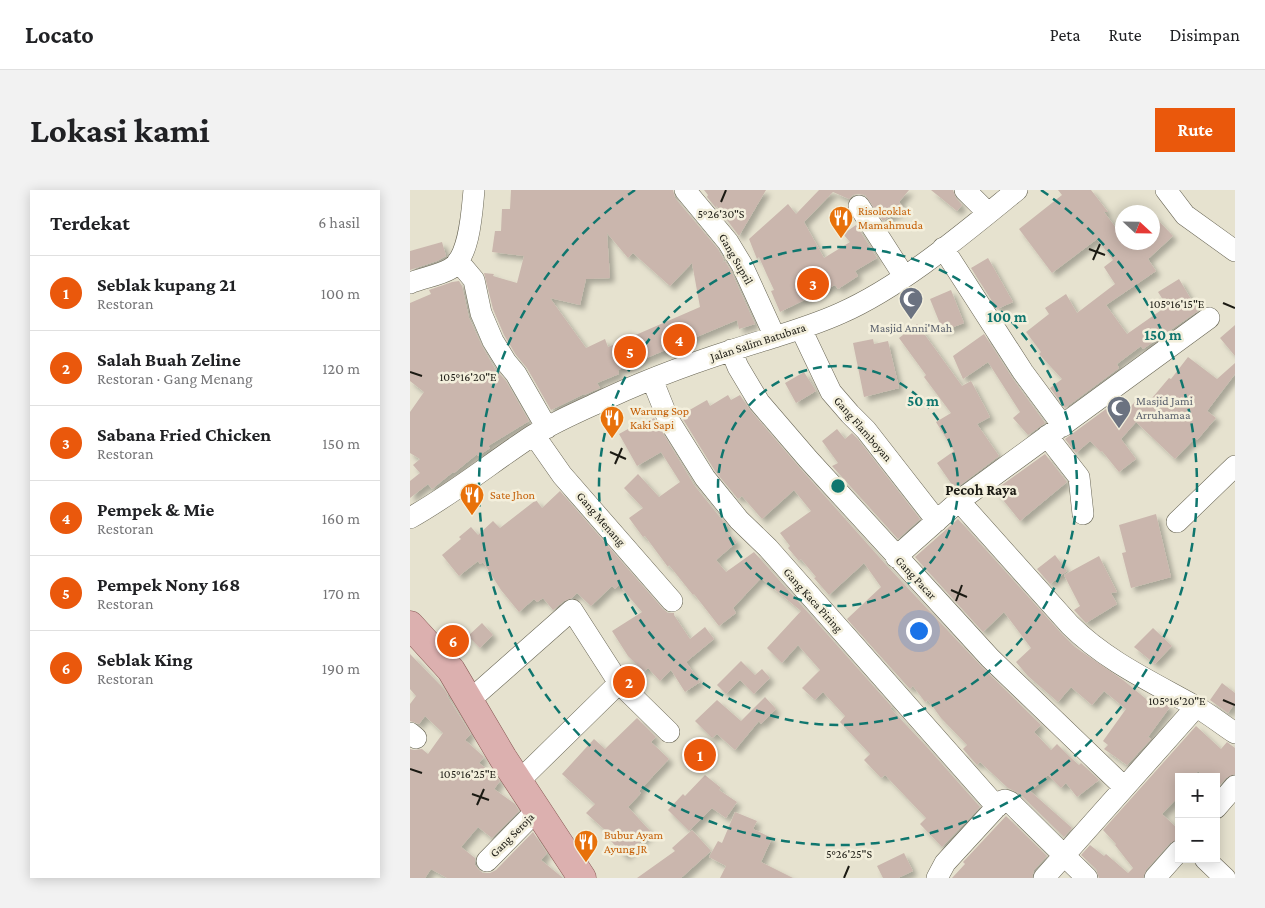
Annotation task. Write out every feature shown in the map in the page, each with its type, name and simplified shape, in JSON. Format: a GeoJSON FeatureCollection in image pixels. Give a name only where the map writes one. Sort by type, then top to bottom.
{"type":"FeatureCollection","features":[{"type":"Feature","properties":{"kind":"main road"},"geometry":{"type":"LineString","coordinates":[[410,625],[451,670],[503,758],[520,781],[582,878]]}},
{"type":"Feature","properties":{"kind":"street"},"geometry":{"type":"LineString","coordinates":[[410,283],[449,270],[463,252],[474,190]]}},
{"type":"Feature","properties":{"kind":"street"},"geometry":{"type":"LineString","coordinates":[[966,190],[988,213]]}},
{"type":"Feature","properties":{"kind":"street","name":"Jalan Salim Batubara"},"geometry":{"type":"LineString","coordinates":[[410,518],[444,499],[541,432],[593,405],[652,379],[731,350],[801,329],[872,298],[943,248],[1017,190]]}},
{"type":"Feature","properties":{"kind":"street"},"geometry":{"type":"LineString","coordinates":[[1166,190],[1185,215],[1235,251]]}},
{"type":"Feature","properties":{"kind":"street","name":"Gang Supril"},"geometry":{"type":"LineString","coordinates":[[689,196],[719,229],[742,265],[775,337]]}},
{"type":"Feature","properties":{"kind":"street"},"geometry":{"type":"LineString","coordinates":[[859,206],[904,276]]}},
{"type":"Feature","properties":{"kind":"street"},"geometry":{"type":"LineString","coordinates":[[943,248],[1023,372],[1079,476],[1083,514]]}},
{"type":"Feature","properties":{"kind":"street","name":"Gang Menang"},"geometry":{"type":"LineString","coordinates":[[463,252],[474,280],[481,313],[493,341],[516,374],[562,475],[672,601]]}},
{"type":"Feature","properties":{"kind":"street"},"geometry":{"type":"LineString","coordinates":[[896,557],[959,500],[1209,318]]}},
{"type":"Feature","properties":{"kind":"street","name":"Gang Flamboyan"},"geometry":{"type":"LineString","coordinates":[[801,329],[831,392],[866,430],[937,521]]}},
{"type":"Feature","properties":{"kind":"street","name":"Gang Pacar"},"geometry":{"type":"LineString","coordinates":[[731,350],[738,367],[759,402],[896,557],[990,658],[1124,787]]}},
{"type":"Feature","properties":{"kind":"street","name":"Gang Kaca Piring"},"geometry":{"type":"LineString","coordinates":[[652,379],[668,419],[706,478],[733,513],[768,548],[997,807]]}},
{"type":"Feature","properties":{"kind":"street"},"geometry":{"type":"LineString","coordinates":[[1177,522],[1235,466]]}},
{"type":"Feature","properties":{"kind":"street"},"geometry":{"type":"LineString","coordinates":[[959,500],[1087,642],[1127,668],[1196,707],[1235,733]]}},
{"type":"Feature","properties":{"kind":"street"},"geometry":{"type":"LineString","coordinates":[[470,700],[572,610],[619,683],[669,732]]}},
{"type":"Feature","properties":{"kind":"street"},"geometry":{"type":"LineString","coordinates":[[520,781],[619,683]]}},
{"type":"Feature","properties":{"kind":"street"},"geometry":{"type":"LineString","coordinates":[[1044,878],[1196,707]]}},
{"type":"Feature","properties":{"kind":"street"},"geometry":{"type":"LineString","coordinates":[[1220,803],[1235,786]]}},
{"type":"Feature","properties":{"kind":"street"},"geometry":{"type":"LineString","coordinates":[[941,870],[1004,800],[1010,802],[1087,878]]}},
{"type":"Feature","properties":{"kind":"street","name":"Gang Seroja"},"geometry":{"type":"LineString","coordinates":[[486,861],[538,810]]}},
{"type":"Feature","properties":{"kind":"street"},"geometry":{"type":"LineString","coordinates":[[1156,878],[1175,856]]}},
{"type":"Feature","properties":{"kind":"street"},"geometry":{"type":"LineString","coordinates":[[1209,863],[1225,878]]}},
{"type":"Feature","properties":{"kind":"building"},"geometry":{"type":"Polygon","coordinates":[[[511,190],[673,190],[675,198],[718,249],[724,260],[722,263],[725,261],[731,271],[755,324],[739,329],[737,320],[618,370],[619,374],[597,383],[600,388],[551,410],[527,368],[516,355],[504,335],[493,309],[484,273],[494,274],[493,276],[517,283],[524,256],[492,252],[495,231],[501,231],[502,209],[510,209],[511,190]],[[607,233],[610,278],[586,279],[580,305],[550,298],[586,348],[605,339],[608,347],[700,307],[692,263],[670,286],[633,253],[628,258],[607,233]]]}},
{"type":"Feature","properties":{"kind":"building"},"geometry":{"type":"Polygon","coordinates":[[[704,190],[766,190],[739,236],[716,205],[717,209],[707,197],[708,195],[704,190]]]}},
{"type":"Feature","properties":{"kind":"building"},"geometry":{"type":"Polygon","coordinates":[[[819,190],[909,190],[899,202],[904,208],[883,221],[865,195],[853,195],[849,199],[833,192],[804,222],[824,258],[850,242],[843,234],[856,225],[877,258],[855,271],[858,276],[838,289],[835,285],[780,312],[771,291],[774,290],[759,257],[757,259],[749,239],[788,204],[796,214],[819,190]]]}},
{"type":"Feature","properties":{"kind":"building"},"geometry":{"type":"Polygon","coordinates":[[[931,190],[953,190],[956,198],[962,205],[957,211],[931,190]]]}},
{"type":"Feature","properties":{"kind":"building"},"geometry":{"type":"Polygon","coordinates":[[[1058,190],[1091,190],[1108,212],[1104,212],[1115,227],[1115,250],[1158,250],[1148,259],[1156,271],[1106,305],[1127,334],[1167,306],[1158,292],[1179,279],[1198,311],[1143,349],[1141,346],[1117,364],[1119,368],[1065,408],[1050,388],[1062,379],[1039,354],[1041,352],[1026,332],[1049,314],[1045,308],[1066,294],[1077,313],[1115,284],[1104,267],[1113,260],[1097,239],[1052,273],[1019,229],[1062,195],[1058,190]]]}},
{"type":"Feature","properties":{"kind":"building"},"geometry":{"type":"Polygon","coordinates":[[[1160,222],[1173,236],[1160,248],[1160,222]]]}},
{"type":"Feature","properties":{"kind":"building"},"geometry":{"type":"Polygon","coordinates":[[[442,242],[446,256],[410,270],[410,251],[442,242]]]}},
{"type":"Feature","properties":{"kind":"building"},"geometry":{"type":"Polygon","coordinates":[[[988,258],[1013,302],[997,309],[971,268],[988,258]]]}},
{"type":"Feature","properties":{"kind":"building"},"geometry":{"type":"Polygon","coordinates":[[[459,281],[462,286],[469,318],[482,346],[495,369],[506,381],[529,421],[488,446],[490,448],[478,456],[477,454],[432,489],[428,484],[410,498],[410,481],[420,473],[413,465],[420,459],[410,453],[410,412],[424,392],[410,381],[410,303],[431,294],[429,290],[459,281]]]}},
{"type":"Feature","properties":{"kind":"building"},"geometry":{"type":"Polygon","coordinates":[[[951,290],[964,323],[943,331],[930,299],[951,290]]]}},
{"type":"Feature","properties":{"kind":"building"},"geometry":{"type":"Polygon","coordinates":[[[917,324],[962,386],[971,381],[990,417],[977,424],[999,456],[955,489],[937,463],[954,451],[936,422],[951,413],[924,377],[926,375],[899,338],[917,324]]]}},
{"type":"Feature","properties":{"kind":"building"},"geometry":{"type":"Polygon","coordinates":[[[1235,325],[1235,356],[1220,338],[1235,325]]]}},
{"type":"Feature","properties":{"kind":"building"},"geometry":{"type":"Polygon","coordinates":[[[984,334],[1013,379],[1045,423],[1028,435],[1013,418],[1020,412],[988,362],[963,379],[953,356],[984,334]]]}},
{"type":"Feature","properties":{"kind":"building"},"geometry":{"type":"Polygon","coordinates":[[[873,339],[874,344],[888,341],[899,388],[864,397],[853,343],[873,339]]]}},
{"type":"Feature","properties":{"kind":"building"},"geometry":{"type":"Polygon","coordinates":[[[1188,357],[1217,379],[1235,363],[1235,374],[1207,411],[1216,418],[1197,440],[1195,438],[1175,459],[1136,422],[1121,439],[1136,459],[1119,472],[1102,451],[1090,441],[1076,453],[1065,439],[1106,409],[1118,419],[1140,397],[1147,404],[1169,378],[1171,379],[1188,357]]]}},
{"type":"Feature","properties":{"kind":"building"},"geometry":{"type":"Polygon","coordinates":[[[804,372],[816,391],[796,403],[785,383],[804,372]]]}},
{"type":"Feature","properties":{"kind":"building"},"geometry":{"type":"Polygon","coordinates":[[[728,395],[731,400],[740,395],[750,410],[799,467],[887,566],[981,666],[1041,725],[1034,732],[1051,750],[1057,744],[1079,765],[1081,763],[1099,780],[1077,797],[1066,783],[1061,788],[1048,775],[1030,791],[1072,828],[1064,837],[1019,793],[1008,788],[980,762],[977,765],[963,749],[967,745],[941,718],[928,700],[925,702],[913,686],[910,689],[847,619],[881,587],[864,563],[829,595],[801,559],[799,561],[788,548],[790,546],[780,533],[811,511],[794,490],[762,519],[742,496],[738,499],[715,471],[678,411],[684,408],[686,412],[707,400],[710,406],[728,395]]]}},
{"type":"Feature","properties":{"kind":"building"},"geometry":{"type":"Polygon","coordinates":[[[654,418],[694,485],[727,526],[724,529],[737,542],[716,560],[726,572],[754,552],[892,707],[890,708],[980,807],[942,847],[920,824],[926,818],[885,775],[881,778],[864,760],[870,754],[840,722],[845,716],[823,692],[815,700],[802,688],[820,670],[798,645],[782,663],[767,648],[801,611],[761,578],[733,608],[736,613],[719,626],[629,518],[643,508],[624,488],[638,474],[659,497],[680,482],[661,452],[637,466],[619,434],[637,424],[639,427],[654,418]]]}},
{"type":"Feature","properties":{"kind":"building"},"geometry":{"type":"Polygon","coordinates":[[[837,429],[845,439],[852,433],[857,438],[920,519],[898,539],[832,466],[838,463],[822,441],[837,429]]]}},
{"type":"Feature","properties":{"kind":"building"},"geometry":{"type":"Polygon","coordinates":[[[1045,454],[1067,482],[1020,521],[995,490],[1045,454]]]}},
{"type":"Feature","properties":{"kind":"building"},"geometry":{"type":"Polygon","coordinates":[[[560,491],[663,609],[668,613],[674,613],[690,639],[705,627],[714,639],[686,662],[700,682],[685,692],[671,670],[660,681],[648,668],[644,672],[628,656],[612,631],[642,612],[619,585],[615,589],[612,586],[591,606],[577,593],[553,610],[543,598],[537,602],[534,599],[519,612],[501,590],[483,562],[480,564],[478,561],[459,576],[442,555],[461,539],[459,537],[471,527],[478,535],[493,521],[500,528],[536,500],[542,508],[560,491]]]}},
{"type":"Feature","properties":{"kind":"building"},"geometry":{"type":"Polygon","coordinates":[[[1156,514],[1171,577],[1131,588],[1122,553],[1126,552],[1119,525],[1156,514]]]}},
{"type":"Feature","properties":{"kind":"building"},"geometry":{"type":"Polygon","coordinates":[[[958,519],[1075,647],[1123,680],[1151,703],[1155,698],[1170,707],[1148,737],[1151,739],[1127,765],[1104,749],[1108,745],[1103,741],[1126,709],[1104,691],[1092,705],[1071,687],[1058,702],[1028,676],[1016,662],[1031,648],[1004,612],[983,632],[915,557],[958,519]]]}},
{"type":"Feature","properties":{"kind":"building"},"geometry":{"type":"Polygon","coordinates":[[[1055,555],[1067,571],[1050,584],[1037,569],[1055,555]]]}},
{"type":"Feature","properties":{"kind":"building"},"geometry":{"type":"Polygon","coordinates":[[[1099,556],[1117,592],[1111,593],[1117,604],[1086,623],[1074,610],[1080,606],[1064,575],[1099,556]]]}},
{"type":"Feature","properties":{"kind":"building"},"geometry":{"type":"Polygon","coordinates":[[[482,623],[493,635],[480,648],[468,636],[482,623]]]}},
{"type":"Feature","properties":{"kind":"building"},"geometry":{"type":"Polygon","coordinates":[[[1153,628],[1172,646],[1155,664],[1134,647],[1153,628]]]}},
{"type":"Feature","properties":{"kind":"building"},"geometry":{"type":"Polygon","coordinates":[[[410,654],[448,695],[471,734],[465,740],[484,757],[479,763],[500,781],[494,789],[515,804],[519,811],[492,838],[478,827],[461,847],[475,858],[475,865],[479,870],[483,873],[490,873],[496,870],[533,832],[547,853],[541,860],[563,878],[447,878],[431,869],[425,878],[410,878],[410,749],[422,749],[428,754],[443,733],[425,716],[419,724],[410,721],[410,704],[416,696],[410,689],[410,654]]]}},
{"type":"Feature","properties":{"kind":"building"},"geometry":{"type":"Polygon","coordinates":[[[741,661],[755,675],[762,669],[770,678],[754,694],[740,680],[726,694],[717,685],[741,661]]]}},
{"type":"Feature","properties":{"kind":"building"},"geometry":{"type":"Polygon","coordinates":[[[1222,683],[1235,693],[1235,703],[1228,713],[1210,700],[1222,683]]]}},
{"type":"Feature","properties":{"kind":"building"},"geometry":{"type":"Polygon","coordinates":[[[765,697],[776,709],[761,724],[759,721],[735,750],[717,734],[712,738],[695,721],[717,700],[741,721],[765,697]]]}},
{"type":"Feature","properties":{"kind":"building"},"geometry":{"type":"Polygon","coordinates":[[[637,718],[656,737],[651,742],[669,759],[639,791],[641,793],[628,807],[651,832],[625,856],[611,841],[614,838],[586,813],[595,804],[562,774],[594,739],[605,749],[637,718]]]}},
{"type":"Feature","properties":{"kind":"building"},"geometry":{"type":"Polygon","coordinates":[[[1196,726],[1221,749],[1227,742],[1235,748],[1235,774],[1226,778],[1220,785],[1220,773],[1200,773],[1198,771],[1196,773],[1175,773],[1175,800],[1162,814],[1175,826],[1175,841],[1170,843],[1146,870],[1143,878],[1099,878],[1096,869],[1081,855],[1090,845],[1104,856],[1106,854],[1128,873],[1133,868],[1116,844],[1103,830],[1196,726]]]}},
{"type":"Feature","properties":{"kind":"building"},"geometry":{"type":"Polygon","coordinates":[[[705,775],[721,788],[719,790],[737,802],[726,818],[712,808],[689,831],[668,810],[683,794],[685,796],[705,775]]]}},
{"type":"Feature","properties":{"kind":"building"},"geometry":{"type":"Polygon","coordinates":[[[735,812],[757,821],[753,829],[772,838],[761,862],[793,878],[720,878],[726,866],[709,857],[718,841],[722,843],[735,812]]]}},
{"type":"Feature","properties":{"kind":"building"},"geometry":{"type":"Polygon","coordinates":[[[1006,816],[1047,856],[1034,870],[1032,878],[952,878],[965,864],[963,862],[1006,816]]]}},
{"type":"Feature","properties":{"kind":"building"},"geometry":{"type":"Polygon","coordinates":[[[692,830],[711,851],[681,878],[637,878],[675,851],[672,848],[692,830]]]}},
{"type":"Feature","properties":{"kind":"building"},"geometry":{"type":"Polygon","coordinates":[[[904,853],[913,871],[898,878],[883,878],[877,866],[904,853]]]}},
{"type":"Feature","properties":{"kind":"place","name":"Risolcoklat Mamahmuda"},"geometry":{"type":"Point","coordinates":[841,239]}},
{"type":"Feature","properties":{"kind":"place","name":"Sabana Fried Chicken"},"geometry":{"type":"Point","coordinates":[813,284]}},
{"type":"Feature","properties":{"kind":"place","name":"Masjid Anni'Mah"},"geometry":{"type":"Point","coordinates":[911,320]}},
{"type":"Feature","properties":{"kind":"place","name":"Pempek & Mie"},"geometry":{"type":"Point","coordinates":[679,340]}},
{"type":"Feature","properties":{"kind":"place","name":"Pempek Nony 168"},"geometry":{"type":"Point","coordinates":[630,352]}},
{"type":"Feature","properties":{"kind":"place","name":"Masjid Jami Arruhamaa"},"geometry":{"type":"Point","coordinates":[1119,429]}},
{"type":"Feature","properties":{"kind":"place","name":"Warung Sop Kaki Sapi"},"geometry":{"type":"Point","coordinates":[612,439]}},
{"type":"Feature","properties":{"kind":"place","name":"Sate Jhon"},"geometry":{"type":"Point","coordinates":[472,516]}},
{"type":"Feature","properties":{"kind":"place","name":"Seblak King"},"geometry":{"type":"Point","coordinates":[453,641]}},
{"type":"Feature","properties":{"kind":"place","name":"Salah Buah Zeline"},"geometry":{"type":"Point","coordinates":[629,682]}},
{"type":"Feature","properties":{"kind":"place","name":"Seblak kupang 21"},"geometry":{"type":"Point","coordinates":[700,755]}},
{"type":"Feature","properties":{"kind":"place","name":"Bubur Ayam Ayung JR"},"geometry":{"type":"Point","coordinates":[586,863]}},
{"type":"Feature","properties":{"kind":"district","name":"Pecoh Raya"},"geometry":{"type":"Point","coordinates":[981,490]}}]}
